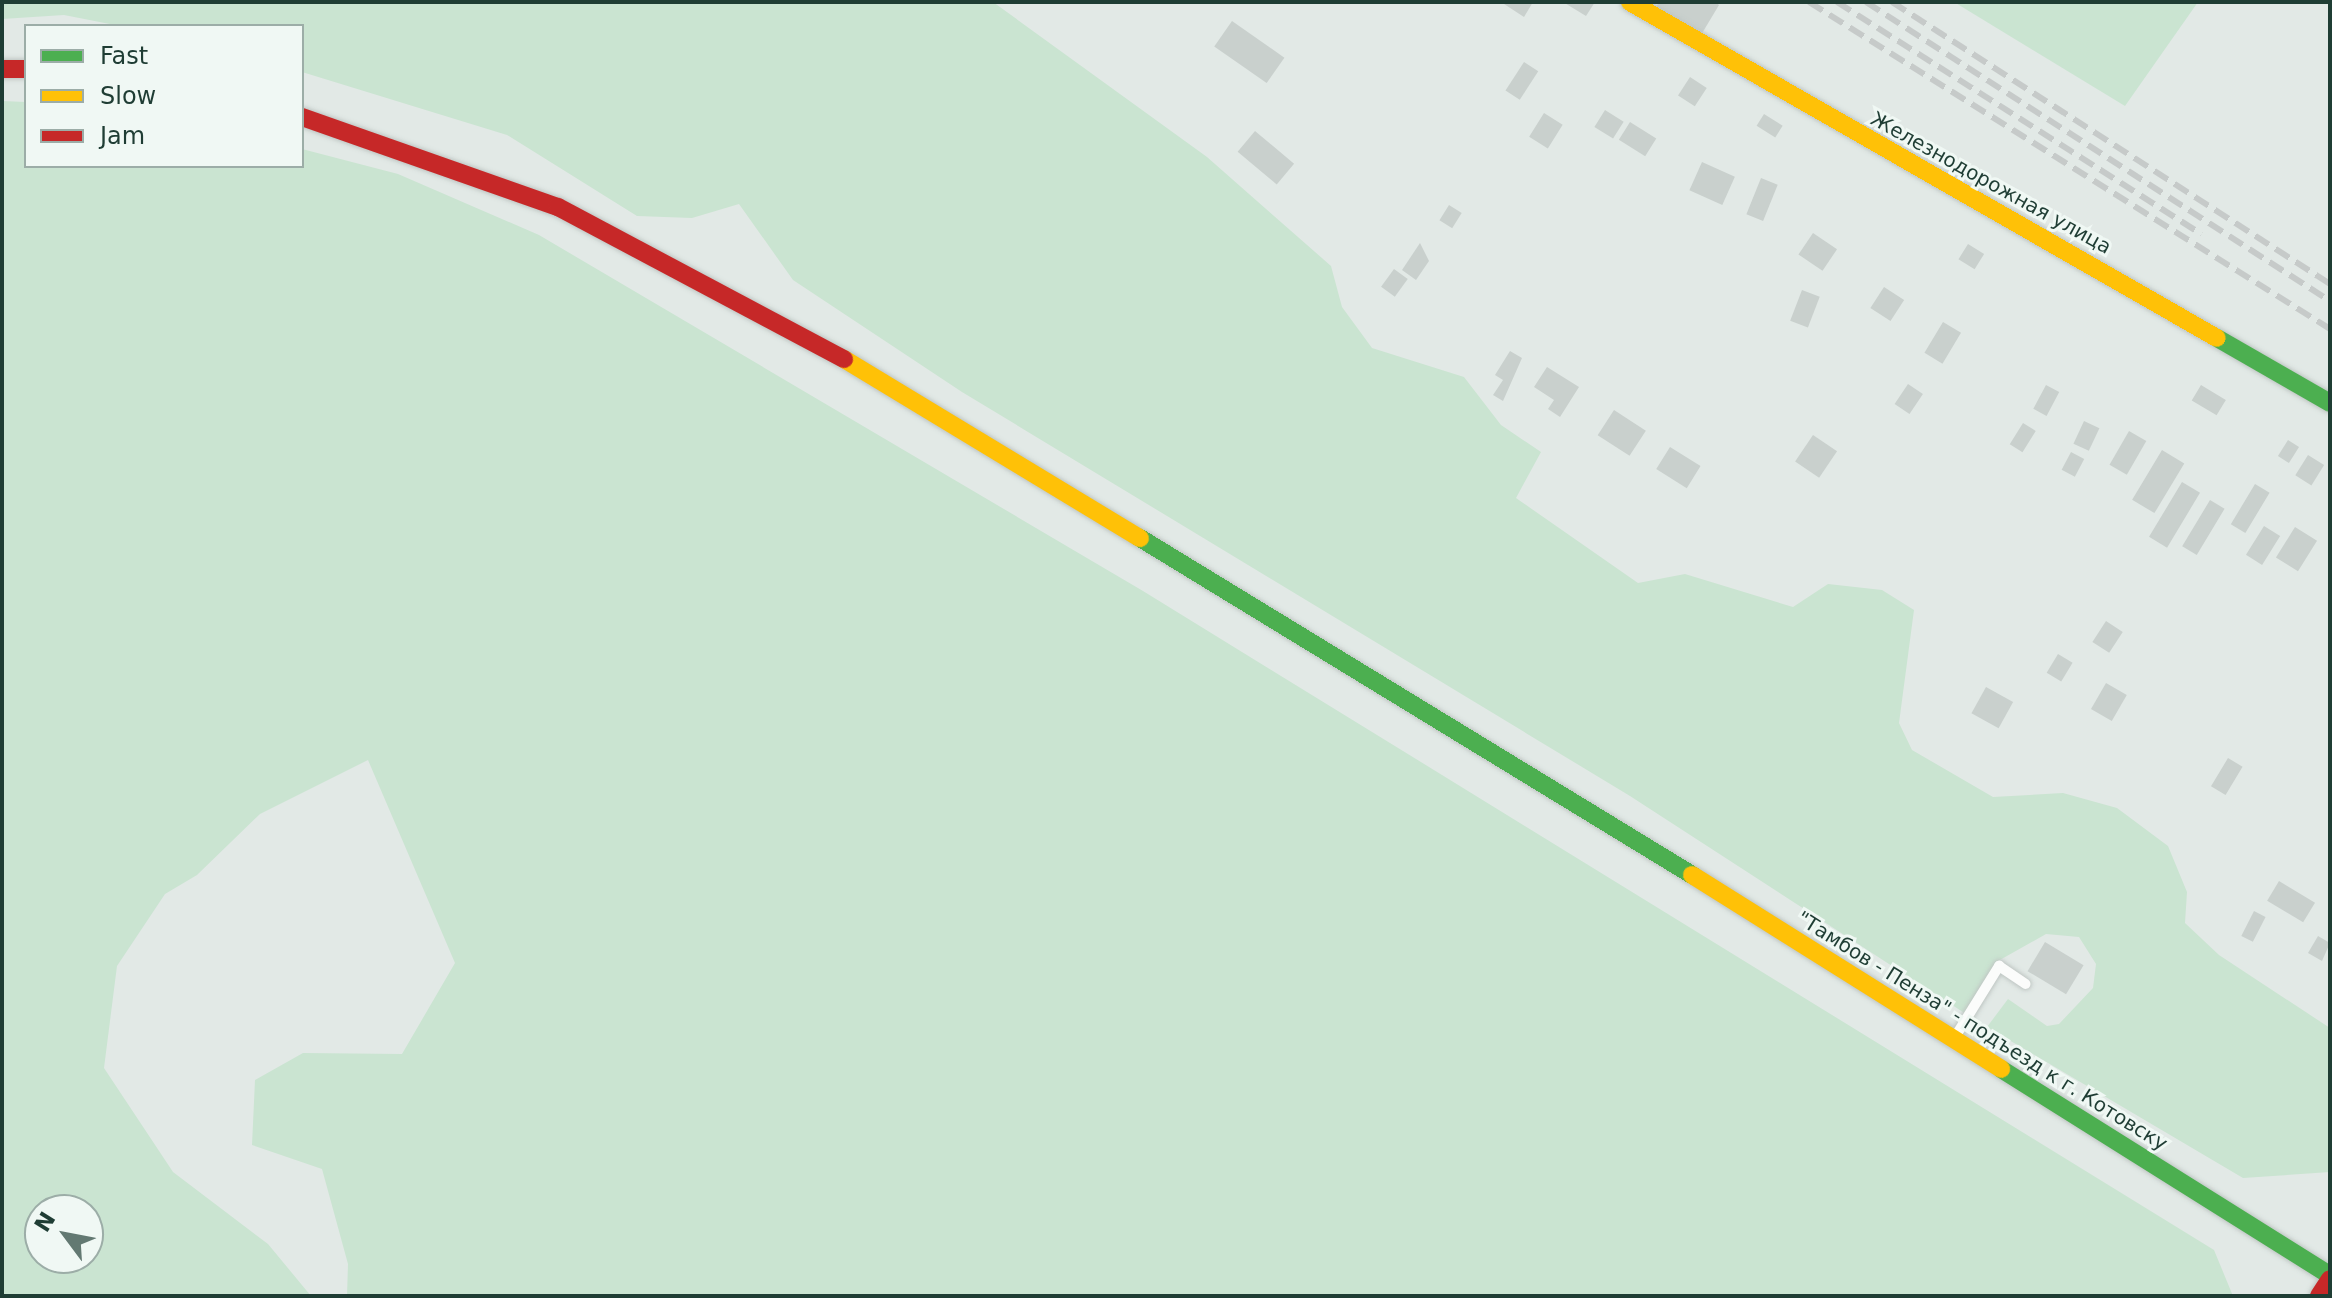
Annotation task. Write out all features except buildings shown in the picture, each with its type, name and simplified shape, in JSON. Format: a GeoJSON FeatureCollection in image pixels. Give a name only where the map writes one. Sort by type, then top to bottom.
{"type":"FeatureCollection","features":[{"type":"Feature","properties":{"kind":"main road","name":"Железнодорожная улица"},"geometry":{"type":"LineString","coordinates":[[1630,2],[2330,403]]}},
{"type":"Feature","properties":{"kind":"main road"},"geometry":{"type":"LineString","coordinates":[[2,69],[24,69]]}},
{"type":"Feature","properties":{"kind":"main road","name":"\"Тамбов - Пенза\" - подъезд к г. Котовску"},"geometry":{"type":"LineString","coordinates":[[304,118],[512,188],[679,266],[1611,824],[1954,1039],[2330,1277],[2319,1296]]}},
{"type":"Feature","properties":{"kind":"lane"},"geometry":{"type":"LineString","coordinates":[[1954,1039],[1999,966],[2026,984]]}},
{"type":"Feature","properties":{"kind":"green space"},"geometry":{"type":"Polygon","coordinates":[[[2,2],[993,2],[1207,157],[1331,266],[1342,307],[1372,348],[1464,377],[1501,425],[1541,452],[1516,498],[1638,583],[1685,574],[1793,607],[1828,584],[1882,590],[1914,610],[1899,723],[1912,750],[1993,797],[2063,793],[2117,808],[2168,846],[2187,892],[2185,923],[2219,955],[2330,1028],[2330,1172],[2243,1178],[1987,1027],[2008,999],[2047,1026],[2059,1024],[2093,988],[2096,964],[2079,937],[2046,934],[1998,961],[1966,1014],[1630,796],[962,392],[793,280],[739,204],[692,218],[637,216],[507,135],[304,73],[304,24],[110,24],[64,15],[2,19],[2,2]]]}},
{"type":"Feature","properties":{"kind":"green space"},"geometry":{"type":"Polygon","coordinates":[[[1954,2],[2198,2],[2125,106],[1954,2]]]}},
{"type":"Feature","properties":{"kind":"green space"},"geometry":{"type":"Polygon","coordinates":[[[2,101],[24,102],[24,168],[304,168],[304,150],[398,174],[539,235],[1143,591],[2214,1250],[2233,1296],[347,1296],[348,1264],[322,1169],[252,1145],[255,1080],[303,1053],[402,1054],[455,963],[368,760],[260,814],[197,875],[165,894],[117,966],[104,1068],[173,1172],[268,1244],[311,1296],[2,1296],[2,101]]]}},
{"type":"Feature","properties":{"kind":"railway"},"geometry":{"type":"LineString","coordinates":[[1809,2],[2330,329]]}},
{"type":"Feature","properties":{"kind":"railway"},"geometry":{"type":"LineString","coordinates":[[1837,2],[2201,234]]}},
{"type":"Feature","properties":{"kind":"railway"},"geometry":{"type":"LineString","coordinates":[[1866,2],[2330,301]]}},
{"type":"Feature","properties":{"kind":"railway"},"geometry":{"type":"LineString","coordinates":[[1892,2],[2330,284]]}},
{"type":"Feature","properties":{"kind":"traffic: fast"},"geometry":{"type":"LineString","coordinates":[[2217,338],[2330,403]]}},
{"type":"Feature","properties":{"kind":"traffic: fast"},"geometry":{"type":"LineString","coordinates":[[1140,538],[1692,875]]}},
{"type":"Feature","properties":{"kind":"traffic: fast"},"geometry":{"type":"LineString","coordinates":[[2001,1069],[2330,1275]]}},
{"type":"Feature","properties":{"kind":"traffic: slow"},"geometry":{"type":"LineString","coordinates":[[1630,2],[2217,338]]}},
{"type":"Feature","properties":{"kind":"traffic: slow"},"geometry":{"type":"LineString","coordinates":[[844,359],[1140,538]]}},
{"type":"Feature","properties":{"kind":"traffic: slow"},"geometry":{"type":"LineString","coordinates":[[1692,875],[2001,1069]]}},
{"type":"Feature","properties":{"kind":"traffic: jam"},"geometry":{"type":"LineString","coordinates":[[2,69],[24,69]]}},
{"type":"Feature","properties":{"kind":"traffic: jam"},"geometry":{"type":"LineString","coordinates":[[304,118],[558,207],[844,359]]}},
{"type":"Feature","properties":{"kind":"traffic: jam"},"geometry":{"type":"LineString","coordinates":[[2319,1296],[2330,1279]]}}]}
